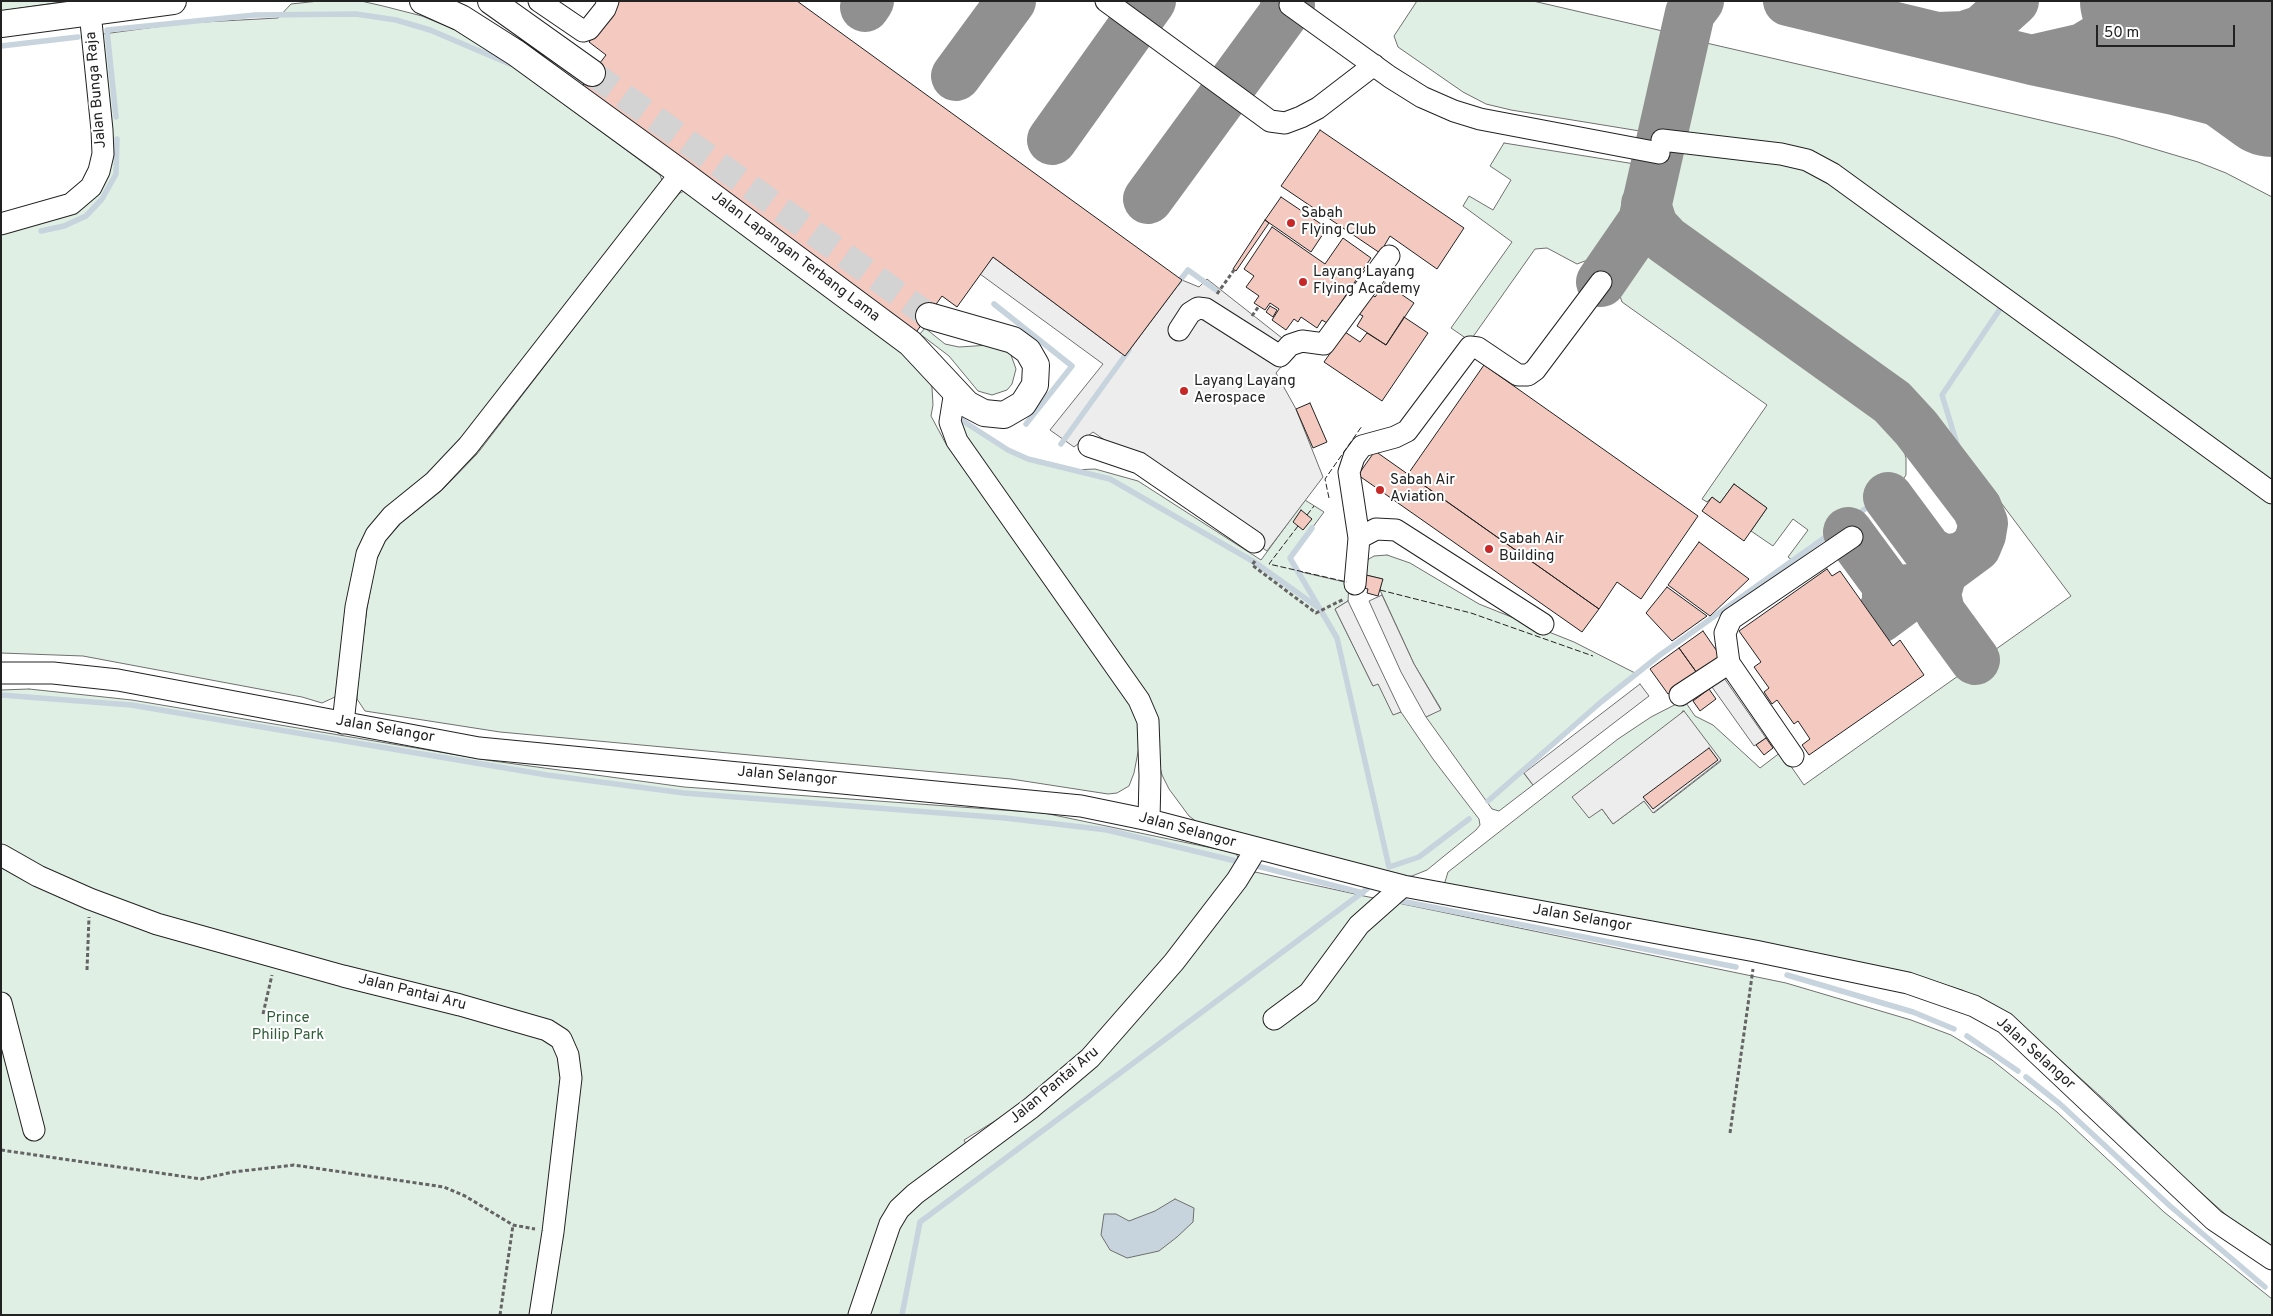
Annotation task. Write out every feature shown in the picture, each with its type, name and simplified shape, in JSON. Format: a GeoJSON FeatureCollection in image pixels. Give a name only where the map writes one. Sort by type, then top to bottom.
{"type":"FeatureCollection","features":[{"type":"Feature","properties":{"kind":"main road"},"geometry":{"type":"LineString","coordinates":[[1,24],[173,1]]}},
{"type":"Feature","properties":{"kind":"main road","name":"Jalan Lapangan Terbang Lama"},"geometry":{"type":"LineString","coordinates":[[423,1],[461,18],[516,54],[681,173],[910,343],[967,404],[984,413],[1004,415],[1023,404],[1035,385],[1036,365],[1028,351],[1013,340],[928,316]]}},
{"type":"Feature","properties":{"kind":"main road"},"geometry":{"type":"LineString","coordinates":[[491,1],[592,72]]}},
{"type":"Feature","properties":{"kind":"street"},"geometry":{"type":"LineString","coordinates":[[539,1],[583,31],[589,29],[605,9],[608,1]]}},
{"type":"Feature","properties":{"kind":"street"},"geometry":{"type":"LineString","coordinates":[[1106,1],[1270,122],[1286,123],[1318,108],[1374,65]]}},
{"type":"Feature","properties":{"kind":"street"},"geometry":{"type":"LineString","coordinates":[[1290,5],[1374,65],[1422,96],[1480,119],[1661,147],[1781,154],[1806,160],[1833,174],[2272,493]]}},
{"type":"Feature","properties":{"kind":"street","name":"Jalan Bunga Raja"},"geometry":{"type":"LineString","coordinates":[[1,224],[71,204],[92,187],[100,172],[103,154],[102,130],[90,12]]}},
{"type":"Feature","properties":{"kind":"street"},"geometry":{"type":"LineString","coordinates":[[344,723],[356,607],[367,554],[376,535],[392,516],[434,482],[468,446],[681,173]]}},
{"type":"Feature","properties":{"kind":"street"},"geometry":{"type":"LineString","coordinates":[[1179,330],[1190,313],[1198,308],[1206,309],[1280,356],[1290,345],[1302,342],[1324,344],[1389,256]]}},
{"type":"Feature","properties":{"kind":"street"},"geometry":{"type":"LineString","coordinates":[[1352,590],[1359,538],[1349,472],[1354,457],[1362,446],[1395,437],[1407,431],[1470,347],[1478,348],[1518,375],[1528,375],[1535,370],[1601,282]]}},
{"type":"Feature","properties":{"kind":"street"},"geometry":{"type":"LineString","coordinates":[[955,391],[950,422],[957,441],[1139,700],[1148,721],[1149,820]]}},
{"type":"Feature","properties":{"kind":"street"},"geometry":{"type":"LineString","coordinates":[[1089,446],[1139,463],[1254,542]]}},
{"type":"Feature","properties":{"kind":"street"},"geometry":{"type":"LineString","coordinates":[[1359,538],[1376,529],[1396,530],[1543,624]]}},
{"type":"Feature","properties":{"kind":"street"},"geometry":{"type":"LineString","coordinates":[[1793,756],[1729,663],[1725,633],[1731,620],[1852,537]]}},
{"type":"Feature","properties":{"kind":"street"},"geometry":{"type":"LineString","coordinates":[[1680,695],[1729,663]]}},
{"type":"Feature","properties":{"kind":"street","name":"Jalan Selangor"},"geometry":{"type":"LineString","coordinates":[[1,673],[53,673],[118,680],[479,748],[1013,797],[1080,806],[1149,820],[1402,886],[1755,951],[1908,983],[1974,1006],[2005,1023],[2214,1220],[2272,1259]]}},
{"type":"Feature","properties":{"kind":"street","name":"Jalan Pantai Aru"},"geometry":{"type":"LineString","coordinates":[[859,1315],[890,1224],[899,1210],[915,1194],[1031,1108],[1090,1058],[1174,962],[1237,880],[1256,849]]}},
{"type":"Feature","properties":{"kind":"street","name":"Jalan Pantai Aru"},"geometry":{"type":"LineString","coordinates":[[1,854],[38,876],[90,899],[157,924],[527,1024],[547,1030],[561,1039],[568,1055],[571,1078],[553,1232],[540,1315]]}},
{"type":"Feature","properties":{"kind":"street"},"geometry":{"type":"LineString","coordinates":[[1274,1019],[1309,993],[1359,925],[1402,886]]}},
{"type":"Feature","properties":{"kind":"street"},"geometry":{"type":"LineString","coordinates":[[1,1004],[34,1130]]}},
{"type":"Feature","properties":{"kind":"path"},"geometry":{"type":"LineString","coordinates":[[1206,309],[1234,270]]}},
{"type":"Feature","properties":{"kind":"path"},"geometry":{"type":"LineString","coordinates":[[1252,565],[1316,613],[1352,590]]}},
{"type":"Feature","properties":{"kind":"path"},"geometry":{"type":"LineString","coordinates":[[87,970],[90,899]]}},
{"type":"Feature","properties":{"kind":"path"},"geometry":{"type":"LineString","coordinates":[[1730,1133],[1755,951]]}},
{"type":"Feature","properties":{"kind":"path"},"geometry":{"type":"LineString","coordinates":[[263,1014],[276,957]]}},
{"type":"Feature","properties":{"kind":"path"},"geometry":{"type":"LineString","coordinates":[[1,1150],[201,1179],[233,1172],[294,1165],[444,1187],[466,1196],[513,1225],[553,1232]]}},
{"type":"Feature","properties":{"kind":"path"},"geometry":{"type":"LineString","coordinates":[[500,1315],[513,1225]]}},
{"type":"Feature","properties":{"kind":"green space"},"geometry":{"type":"Polygon","coordinates":[[[1,1],[68,1],[1,11],[1,1]]]}},
{"type":"Feature","properties":{"kind":"green space"},"geometry":{"type":"Polygon","coordinates":[[[319,1],[361,1],[422,16],[482,44],[660,175],[662,180],[483,413],[438,464],[378,518],[362,539],[353,574],[340,681],[335,697],[322,703],[302,697],[83,656],[1,653],[1,230],[76,208],[108,130],[103,34],[185,23],[278,18],[291,4],[319,1]]]}},
{"type":"Feature","properties":{"kind":"green space"},"geometry":{"type":"Polygon","coordinates":[[[1417,1],[1533,1],[1667,32],[1665,52],[1646,132],[1511,110],[1486,104],[1463,92],[1398,47],[1394,36],[1417,1]]]}},
{"type":"Feature","properties":{"kind":"green space"},"geometry":{"type":"Polygon","coordinates":[[[1702,42],[2114,137],[2198,162],[2226,173],[2272,197],[2272,487],[1834,171],[1679,136],[1702,42]]]}},
{"type":"Feature","properties":{"kind":"green space"},"geometry":{"type":"Polygon","coordinates":[[[1504,143],[1635,164],[1633,187],[1625,211],[1611,237],[1593,258],[1577,264],[1547,248],[1535,249],[1470,341],[1451,328],[1512,242],[1463,206],[1469,196],[1493,210],[1511,180],[1490,166],[1504,143]]]}},
{"type":"Feature","properties":{"kind":"green space"},"geometry":{"type":"Polygon","coordinates":[[[1676,145],[1805,163],[2272,498],[2272,1248],[2234,1222],[2036,1038],[1994,1006],[1962,990],[1910,974],[1444,885],[1448,872],[1618,739],[1651,717],[1684,700],[1695,716],[1713,725],[1760,768],[1781,752],[1804,785],[2071,596],[1957,444],[1952,445],[1944,432],[1912,399],[1690,243],[1664,220],[1661,205],[1676,145]],[[1683,711],[1602,809],[1613,824],[1644,801],[1654,813],[1721,761],[1683,711]]]}},
{"type":"Feature","properties":{"kind":"green space"},"geometry":{"type":"Polygon","coordinates":[[[686,190],[884,335],[929,381],[932,387],[933,405],[931,416],[946,444],[1128,697],[1138,723],[1139,747],[1134,773],[1129,786],[1117,793],[1108,794],[1011,779],[500,732],[365,711],[357,699],[357,685],[367,608],[376,560],[385,541],[401,523],[441,491],[477,454],[667,207],[680,193],[686,190]]]}},
{"type":"Feature","properties":{"kind":"green space"},"geometry":{"type":"Polygon","coordinates":[[[1640,250],[1652,251],[1681,270],[1893,424],[1902,443],[1906,458],[1906,475],[1900,484],[1793,561],[1788,557],[1808,530],[1793,519],[1773,546],[1751,531],[1767,508],[1734,484],[1720,503],[1712,497],[1707,502],[1702,499],[1767,405],[1622,302],[1619,293],[1622,277],[1629,260],[1640,250]]]}},
{"type":"Feature","properties":{"kind":"green space"},"geometry":{"type":"Polygon","coordinates":[[[925,328],[945,344],[959,347],[990,345],[1005,349],[1011,355],[1016,369],[1012,384],[1007,390],[992,395],[978,391],[949,356],[920,334],[925,328]]]}},
{"type":"Feature","properties":{"kind":"green space"},"geometry":{"type":"Polygon","coordinates":[[[963,421],[1008,450],[1028,459],[1072,470],[1095,469],[1138,481],[1261,560],[1305,500],[1324,512],[1290,558],[1297,571],[1349,583],[1348,601],[1335,609],[1373,686],[1378,683],[1393,714],[1401,712],[1433,759],[1479,819],[1480,825],[1427,870],[1412,876],[1402,877],[1201,825],[1189,816],[1169,789],[1162,775],[1157,756],[1155,731],[959,425],[963,421]]]}},
{"type":"Feature","properties":{"kind":"green space"},"geometry":{"type":"Polygon","coordinates":[[[1387,555],[1410,563],[1479,604],[1574,642],[1637,674],[1522,771],[1533,785],[1499,811],[1492,809],[1426,717],[1441,709],[1414,664],[1380,590],[1382,579],[1366,575],[1367,560],[1374,556],[1387,555]]]}},
{"type":"Feature","properties":{"kind":"green space","name":"Prince Philip Park"},"geometry":{"type":"Polygon","coordinates":[[[29,689],[132,700],[493,761],[684,787],[1044,813],[1236,853],[1239,860],[1170,957],[1085,1053],[1029,1100],[964,1140],[973,1158],[1182,967],[1255,872],[1786,983],[1911,1020],[1951,1035],[1992,1060],[2057,1112],[2164,1212],[2272,1299],[2272,1315],[1,1315],[1,690],[29,689]]]}},
{"type":"Feature","properties":{"kind":"shaded area","name":"Layang Layang Aerospace"},"geometry":{"type":"Polygon","coordinates":[[[993,257],[1125,356],[1182,280],[1199,287],[1207,279],[1296,349],[1276,373],[1296,409],[1323,477],[1267,551],[1093,432],[1074,447],[1050,430],[1103,364],[980,274],[993,257]]]}},
{"type":"Feature","properties":{"kind":"shaded area"},"geometry":{"type":"Polygon","coordinates":[[[1382,595],[1414,664],[1441,710],[1426,717],[1401,672],[1369,601],[1382,595]]]}},
{"type":"Feature","properties":{"kind":"shaded area"},"geometry":{"type":"Polygon","coordinates":[[[1348,601],[1401,712],[1393,715],[1378,684],[1373,686],[1335,609],[1348,601]]]}},
{"type":"Feature","properties":{"kind":"shaded area"},"geometry":{"type":"Polygon","coordinates":[[[1724,678],[1766,738],[1754,746],[1712,687],[1724,678]]]}},
{"type":"Feature","properties":{"kind":"shaded area"},"geometry":{"type":"Polygon","coordinates":[[[1640,684],[1649,696],[1533,785],[1524,773],[1640,684]]]}},
{"type":"Feature","properties":{"kind":"shaded area"},"geometry":{"type":"Polygon","coordinates":[[[1684,711],[1721,760],[1653,813],[1644,801],[1613,824],[1602,809],[1589,818],[1572,797],[1684,711]]]}},
{"type":"Feature","properties":{"kind":"shaded area"},"geometry":{"type":"Polygon","coordinates":[[[1175,1199],[1194,1208],[1193,1222],[1177,1237],[1159,1251],[1127,1258],[1110,1250],[1101,1235],[1104,1214],[1116,1214],[1129,1221],[1155,1211],[1175,1199]]]}},
{"type":"Feature","properties":{"kind":"building"},"geometry":{"type":"Polygon","coordinates":[[[618,1],[797,1],[1182,280],[1125,356],[993,257],[957,307],[942,296],[912,338],[578,92],[606,55],[589,42],[618,1]]]}},
{"type":"Feature","properties":{"kind":"building"},"geometry":{"type":"Polygon","coordinates":[[[1320,130],[1464,228],[1437,269],[1390,236],[1380,253],[1281,186],[1320,130]]]}},
{"type":"Feature","properties":{"kind":"building"},"geometry":{"type":"Polygon","coordinates":[[[1281,197],[1327,228],[1311,252],[1265,220],[1281,197]]]}},
{"type":"Feature","properties":{"kind":"building"},"geometry":{"type":"Polygon","coordinates":[[[1265,220],[1269,223],[1236,271],[1233,269],[1265,220]]]}},
{"type":"Feature","properties":{"kind":"building","name":"Layang Layang Flying Academy"},"geometry":{"type":"Polygon","coordinates":[[[1272,227],[1325,264],[1343,238],[1371,258],[1327,323],[1322,320],[1317,328],[1301,317],[1298,322],[1294,319],[1286,330],[1272,320],[1279,309],[1270,303],[1265,310],[1254,303],[1259,296],[1246,287],[1254,276],[1244,269],[1272,227]]]}},
{"type":"Feature","properties":{"kind":"building"},"geometry":{"type":"Polygon","coordinates":[[[1385,283],[1414,303],[1386,345],[1357,326],[1363,316],[1357,313],[1370,293],[1375,297],[1385,283]]]}},
{"type":"Feature","properties":{"kind":"building"},"geometry":{"type":"Polygon","coordinates":[[[1270,306],[1277,310],[1273,317],[1266,312],[1270,306]]]}},
{"type":"Feature","properties":{"kind":"building"},"geometry":{"type":"Polygon","coordinates":[[[1404,317],[1428,333],[1382,401],[1324,362],[1345,332],[1360,342],[1367,333],[1386,345],[1404,317]]]}},
{"type":"Feature","properties":{"kind":"building"},"geometry":{"type":"Polygon","coordinates":[[[1484,365],[1698,516],[1641,599],[1617,582],[1599,609],[1408,474],[1484,365]]]}},
{"type":"Feature","properties":{"kind":"building"},"geometry":{"type":"Polygon","coordinates":[[[1310,403],[1327,442],[1313,448],[1296,409],[1310,403]]]}},
{"type":"Feature","properties":{"kind":"building","name":"Sabah Air Building"},"geometry":{"type":"Polygon","coordinates":[[[1375,451],[1599,609],[1582,632],[1358,475],[1375,451]]]}},
{"type":"Feature","properties":{"kind":"building"},"geometry":{"type":"Polygon","coordinates":[[[1734,484],[1767,508],[1744,541],[1702,511],[1712,497],[1720,503],[1734,484]]]}},
{"type":"Feature","properties":{"kind":"building"},"geometry":{"type":"Polygon","coordinates":[[[1301,510],[1312,519],[1303,530],[1293,522],[1301,510]]]}},
{"type":"Feature","properties":{"kind":"building"},"geometry":{"type":"Polygon","coordinates":[[[1699,542],[1749,579],[1710,616],[1668,585],[1699,542]]]}},
{"type":"Feature","properties":{"kind":"building"},"geometry":{"type":"Polygon","coordinates":[[[1827,569],[1832,576],[1840,571],[1893,646],[1900,640],[1924,675],[1809,755],[1802,745],[1810,739],[1798,721],[1794,724],[1777,700],[1772,704],[1764,692],[1769,688],[1754,667],[1761,662],[1739,631],[1827,569]]]}},
{"type":"Feature","properties":{"kind":"building"},"geometry":{"type":"Polygon","coordinates":[[[1366,575],[1383,579],[1378,596],[1367,593],[1368,589],[1363,588],[1366,575]]]}},
{"type":"Feature","properties":{"kind":"building"},"geometry":{"type":"Polygon","coordinates":[[[1667,587],[1707,616],[1672,641],[1646,613],[1667,587]]]}},
{"type":"Feature","properties":{"kind":"building"},"geometry":{"type":"Polygon","coordinates":[[[1703,631],[1721,657],[1697,673],[1679,648],[1703,631]]]}},
{"type":"Feature","properties":{"kind":"building"},"geometry":{"type":"Polygon","coordinates":[[[1679,648],[1697,673],[1668,694],[1650,669],[1679,648]]]}},
{"type":"Feature","properties":{"kind":"building"},"geometry":{"type":"Polygon","coordinates":[[[1709,689],[1716,699],[1700,711],[1693,701],[1709,689]]]}},
{"type":"Feature","properties":{"kind":"building"},"geometry":{"type":"Polygon","coordinates":[[[1766,738],[1773,748],[1764,755],[1756,745],[1766,738]]]}},
{"type":"Feature","properties":{"kind":"building"},"geometry":{"type":"Polygon","coordinates":[[[1709,748],[1718,760],[1653,809],[1643,797],[1709,748]]]}},
{"type":"Feature","properties":{"kind":"waterway"},"geometry":{"type":"LineString","coordinates":[[116,117],[107,30],[255,15],[356,14],[396,20],[430,30],[510,64]]}},
{"type":"Feature","properties":{"kind":"waterway"},"geometry":{"type":"LineString","coordinates":[[1,46],[78,37]]}},
{"type":"Feature","properties":{"kind":"waterway"},"geometry":{"type":"LineString","coordinates":[[41,231],[64,226],[86,216],[102,199],[116,174],[117,139]]}},
{"type":"Feature","properties":{"kind":"waterway"},"geometry":{"type":"LineString","coordinates":[[1177,284],[1188,270],[1216,290]]}},
{"type":"Feature","properties":{"kind":"waterway"},"geometry":{"type":"LineString","coordinates":[[994,304],[1072,366],[1026,424]]}},
{"type":"Feature","properties":{"kind":"waterway"},"geometry":{"type":"LineString","coordinates":[[1957,444],[1942,395],[2000,309]]}},
{"type":"Feature","properties":{"kind":"waterway"},"geometry":{"type":"LineString","coordinates":[[1061,444],[1129,350]]}},
{"type":"Feature","properties":{"kind":"waterway"},"geometry":{"type":"LineString","coordinates":[[963,421],[1008,450],[1028,459],[1110,479],[1256,563],[1316,606]]}},
{"type":"Feature","properties":{"kind":"waterway"},"geometry":{"type":"LineString","coordinates":[[1488,801],[1601,702],[1660,655],[1900,484]]}},
{"type":"Feature","properties":{"kind":"waterway"},"geometry":{"type":"LineString","coordinates":[[1312,528],[1290,558],[1337,638],[1389,867],[1419,857],[1469,819]]}},
{"type":"Feature","properties":{"kind":"waterway"},"geometry":{"type":"LineString","coordinates":[[1,695],[131,705],[547,775],[684,793],[1005,818],[1107,830],[1244,863]]}},
{"type":"Feature","properties":{"kind":"waterway"},"geometry":{"type":"LineString","coordinates":[[1253,865],[1363,893]]}},
{"type":"Feature","properties":{"kind":"waterway"},"geometry":{"type":"LineString","coordinates":[[902,1315],[920,1222],[1367,889]]}},
{"type":"Feature","properties":{"kind":"waterway"},"geometry":{"type":"LineString","coordinates":[[1401,901],[1736,967]]}},
{"type":"Feature","properties":{"kind":"waterway"},"geometry":{"type":"LineString","coordinates":[[1787,975],[1913,1012],[1954,1029]]}},
{"type":"Feature","properties":{"kind":"waterway"},"geometry":{"type":"LineString","coordinates":[[1967,1036],[2018,1071]]}},
{"type":"Feature","properties":{"kind":"waterway"},"geometry":{"type":"LineString","coordinates":[[2026,1077],[2060,1104],[2170,1206],[2265,1287]]}},
{"type":"Feature","properties":{"kind":"taxiway"},"geometry":{"type":"LineString","coordinates":[[865,7],[869,1]]}},
{"type":"Feature","properties":{"kind":"taxiway"},"geometry":{"type":"LineString","coordinates":[[956,76],[1011,1]]}},
{"type":"Feature","properties":{"kind":"taxiway"},"geometry":{"type":"LineString","coordinates":[[1052,140],[1151,1]]}},
{"type":"Feature","properties":{"kind":"taxiway"},"geometry":{"type":"LineString","coordinates":[[1148,199],[1290,5],[1285,1]]}},
{"type":"Feature","properties":{"kind":"taxiway"},"geometry":{"type":"LineString","coordinates":[[1601,282],[1643,221],[1690,13],[1699,1]]}},
{"type":"Feature","properties":{"kind":"taxiway"},"geometry":{"type":"LineString","coordinates":[[1788,1],[2032,60],[2174,90],[2233,105],[2272,120]]}},
{"type":"Feature","properties":{"kind":"taxiway"},"geometry":{"type":"LineString","coordinates":[[1938,37],[1964,36],[1982,30],[2014,1]]}},
{"type":"Feature","properties":{"kind":"taxiway"},"geometry":{"type":"LineString","coordinates":[[2035,59],[2083,48],[2106,34],[2127,17],[2139,1]]}},
{"type":"Feature","properties":{"kind":"taxiway"},"geometry":{"type":"LineString","coordinates":[[2252,1],[2272,26]]}},
{"type":"Feature","properties":{"kind":"taxiway"},"geometry":{"type":"LineString","coordinates":[[1646,204],[1653,226],[1666,240],[1892,402],[1916,428],[1977,508],[1983,523],[1976,547],[1880,618],[1887,603],[1887,585]]}},
{"type":"Feature","properties":{"kind":"taxiway"},"geometry":{"type":"LineString","coordinates":[[1888,497],[1928,551],[1941,558],[1951,559],[1964,556]]}},
{"type":"Feature","properties":{"kind":"taxiway"},"geometry":{"type":"LineString","coordinates":[[1848,532],[1887,585],[1900,590],[1920,588]]}},
{"type":"Feature","properties":{"kind":"taxiway"},"geometry":{"type":"LineString","coordinates":[[1942,573],[1936,594],[1940,612],[1975,660]]}},
{"type":"Feature","properties":{"kind":"runway"},"geometry":{"type":"LineString","coordinates":[[2142,1],[2272,95]]}},
{"type":"Feature","properties":{"kind":"tunnel"},"geometry":{"type":"LineString","coordinates":[[592,73],[929,316]]}},
{"type":"Feature","properties":{"kind":"fence"},"geometry":{"type":"LineString","coordinates":[[1329,498],[1325,479],[1362,426]]}},
{"type":"Feature","properties":{"kind":"fence"},"geometry":{"type":"LineString","coordinates":[[1307,515],[1314,506]]}},
{"type":"Feature","properties":{"kind":"fence"},"geometry":{"type":"LineString","coordinates":[[1298,526],[1269,564],[1347,582]]}},
{"type":"Feature","properties":{"kind":"fence"},"geometry":{"type":"LineString","coordinates":[[1380,590],[1471,613],[1593,656]]}},
{"type":"Feature","properties":{"kind":"place","name":"Sabah Flying Club"},"geometry":{"type":"Point","coordinates":[1291,223]}},
{"type":"Feature","properties":{"kind":"place","name":"Layang Layang Flying Academy"},"geometry":{"type":"Point","coordinates":[1303,282]}},
{"type":"Feature","properties":{"kind":"place","name":"Layang Layang Aerospace"},"geometry":{"type":"Point","coordinates":[1184,391]}},
{"type":"Feature","properties":{"kind":"place","name":"Sabah Air Aviation"},"geometry":{"type":"Point","coordinates":[1380,490]}},
{"type":"Feature","properties":{"kind":"place","name":"Sabah Air Building"},"geometry":{"type":"Point","coordinates":[1489,549]}}]}
